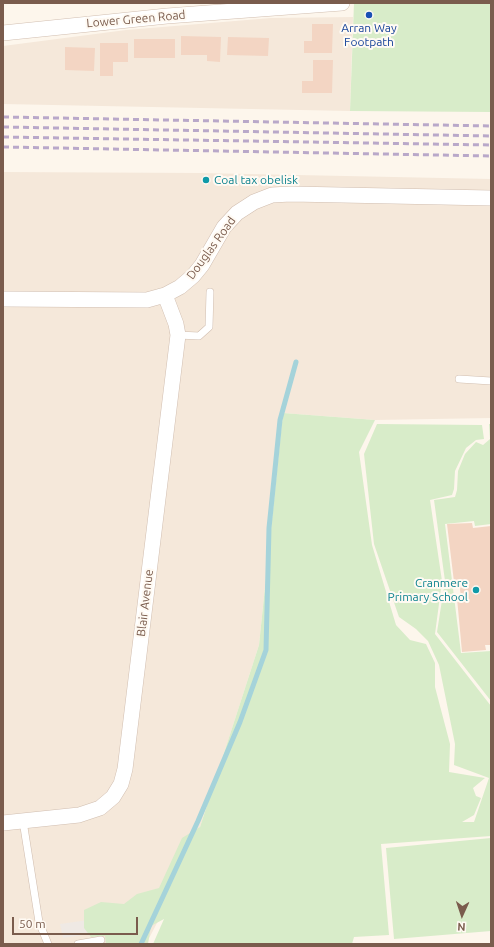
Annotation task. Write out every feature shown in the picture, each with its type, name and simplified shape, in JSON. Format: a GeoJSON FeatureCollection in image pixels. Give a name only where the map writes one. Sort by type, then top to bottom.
{"type":"FeatureCollection","features":[{"type":"Feature","properties":{"kind":"street","name":"Lower Green Road"},"geometry":{"type":"LineString","coordinates":[[3,33],[159,17],[342,3]]}},
{"type":"Feature","properties":{"kind":"street","name":"Douglas Road"},"geometry":{"type":"LineString","coordinates":[[3,298],[146,300],[165,295],[180,287],[193,276],[202,265],[224,227],[237,212],[254,202],[272,195],[291,194],[491,198]]}},
{"type":"Feature","properties":{"kind":"street","name":"Blair Avenue"},"geometry":{"type":"LineString","coordinates":[[3,823],[79,815],[100,808],[113,797],[121,784],[126,762],[178,335],[176,324],[165,295]]}},
{"type":"Feature","properties":{"kind":"lane"},"geometry":{"type":"LineString","coordinates":[[178,335],[199,336],[209,328],[210,292]]}},
{"type":"Feature","properties":{"kind":"lane"},"geometry":{"type":"LineString","coordinates":[[459,379],[491,380]]}},
{"type":"Feature","properties":{"kind":"lane"},"geometry":{"type":"LineString","coordinates":[[24,821],[40,922],[48,944]]}},
{"type":"Feature","properties":{"kind":"lane"},"geometry":{"type":"LineString","coordinates":[[78,944],[101,940]]}},
{"type":"Feature","properties":{"kind":"shaded area"},"geometry":{"type":"Polygon","coordinates":[[[353,17],[350,111],[3,104],[3,46],[126,30],[271,18],[353,17]]]}},
{"type":"Feature","properties":{"kind":"shaded area"},"geometry":{"type":"Polygon","coordinates":[[[3,172],[200,173],[491,179],[491,418],[375,420],[283,413],[259,645],[200,827],[179,881],[146,944],[3,944],[3,172]]]}},
{"type":"Feature","properties":{"kind":"shaded area"},"geometry":{"type":"Polygon","coordinates":[[[95,919],[97,933],[63,938],[60,924],[95,919]]]}},
{"type":"Feature","properties":{"kind":"green space"},"geometry":{"type":"Polygon","coordinates":[[[354,3],[491,3],[491,112],[350,111],[354,3]]]}},
{"type":"Feature","properties":{"kind":"green space"},"geometry":{"type":"Polygon","coordinates":[[[283,413],[375,420],[359,452],[372,545],[396,625],[410,640],[426,644],[435,663],[435,687],[450,744],[449,772],[485,778],[473,788],[476,796],[481,798],[474,815],[462,822],[474,822],[489,778],[454,765],[455,744],[439,665],[428,641],[416,629],[399,617],[374,544],[364,454],[377,424],[482,425],[484,439],[476,440],[466,448],[455,471],[454,489],[452,495],[430,500],[442,581],[435,634],[491,706],[491,836],[381,844],[389,935],[354,937],[352,944],[153,944],[164,919],[151,926],[148,944],[106,944],[105,936],[91,937],[84,928],[84,910],[101,902],[124,904],[137,894],[159,888],[182,838],[200,827],[259,645],[283,413]]]}},
{"type":"Feature","properties":{"kind":"green space"},"geometry":{"type":"Polygon","coordinates":[[[489,424],[491,424],[491,524],[475,526],[474,521],[445,524],[461,653],[491,651],[491,701],[437,632],[445,581],[434,500],[455,497],[458,471],[465,454],[476,442],[483,445],[490,439],[489,424]]]}},
{"type":"Feature","properties":{"kind":"green space"},"geometry":{"type":"Polygon","coordinates":[[[491,838],[491,931],[394,939],[386,848],[491,838]]]}},
{"type":"Feature","properties":{"kind":"building"},"geometry":{"type":"Polygon","coordinates":[[[312,24],[333,24],[332,53],[304,53],[304,41],[312,41],[312,24]]]}},
{"type":"Feature","properties":{"kind":"building"},"geometry":{"type":"Polygon","coordinates":[[[181,36],[221,37],[220,62],[207,61],[207,55],[181,55],[181,36]]]}},
{"type":"Feature","properties":{"kind":"building"},"geometry":{"type":"Polygon","coordinates":[[[228,37],[269,38],[268,56],[227,55],[228,37]]]}},
{"type":"Feature","properties":{"kind":"building"},"geometry":{"type":"Polygon","coordinates":[[[134,39],[175,39],[175,58],[134,58],[134,39]]]}},
{"type":"Feature","properties":{"kind":"building"},"geometry":{"type":"Polygon","coordinates":[[[100,43],[128,43],[128,62],[113,62],[113,76],[100,76],[100,43]]]}},
{"type":"Feature","properties":{"kind":"building"},"geometry":{"type":"Polygon","coordinates":[[[65,47],[95,48],[94,71],[65,70],[65,47]]]}},
{"type":"Feature","properties":{"kind":"building"},"geometry":{"type":"Polygon","coordinates":[[[313,60],[333,60],[332,93],[302,93],[302,81],[313,81],[313,60]]]}},
{"type":"Feature","properties":{"kind":"building","name":"Cranmere Primary School"},"geometry":{"type":"Polygon","coordinates":[[[472,523],[473,528],[491,526],[491,638],[490,645],[485,645],[486,650],[462,652],[457,598],[461,598],[459,581],[454,582],[447,524],[472,523]]]}},
{"type":"Feature","properties":{"kind":"waterway"},"geometry":{"type":"LineString","coordinates":[[141,944],[198,821],[240,722],[266,650],[269,528],[280,420],[296,362]]}},
{"type":"Feature","properties":{"kind":"railway"},"geometry":{"type":"LineString","coordinates":[[3,117],[491,126]]}},
{"type":"Feature","properties":{"kind":"railway"},"geometry":{"type":"LineString","coordinates":[[3,127],[491,136]]}},
{"type":"Feature","properties":{"kind":"railway"},"geometry":{"type":"LineString","coordinates":[[3,137],[491,145]]}},
{"type":"Feature","properties":{"kind":"railway"},"geometry":{"type":"LineString","coordinates":[[3,147],[491,156]]}},
{"type":"Feature","properties":{"kind":"place","name":"Arran Way Footpath"},"geometry":{"type":"Point","coordinates":[369,15]}},
{"type":"Feature","properties":{"kind":"place","name":"Coal tax obelisk"},"geometry":{"type":"Point","coordinates":[206,180]}},
{"type":"Feature","properties":{"kind":"place","name":"Cranmere Primary School"},"geometry":{"type":"Point","coordinates":[476,590]}}]}
